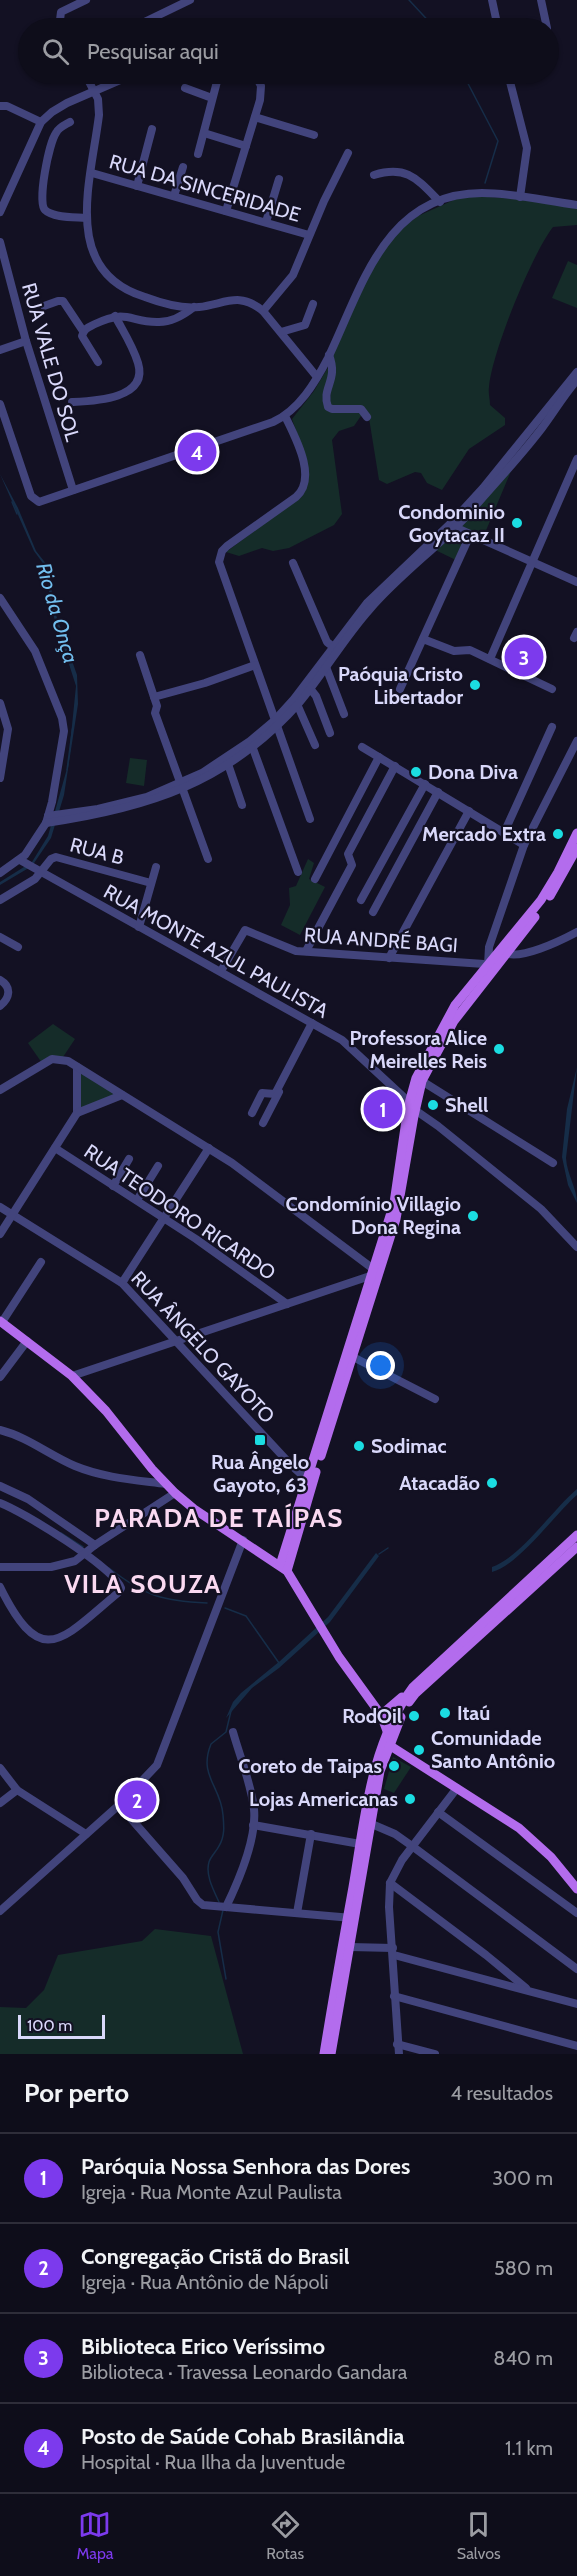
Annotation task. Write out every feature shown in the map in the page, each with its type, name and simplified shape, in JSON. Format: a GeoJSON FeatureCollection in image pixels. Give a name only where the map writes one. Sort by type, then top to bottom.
{"type":"FeatureCollection","features":[{"type":"Feature","properties":{"kind":"main road"},"geometry":{"type":"LineString","coordinates":[[503,952],[544,894],[577,833]]}},
{"type":"Feature","properties":{"kind":"main road"},"geometry":{"type":"LineString","coordinates":[[339,1391],[353,1357],[394,1203],[409,1102],[419,1079],[454,1021],[491,967],[558,885],[577,848]]}},
{"type":"Feature","properties":{"kind":"main road"},"geometry":{"type":"LineString","coordinates":[[284,1568],[375,1273],[400,1202],[419,1079]]}},
{"type":"Feature","properties":{"kind":"main road"},"geometry":{"type":"LineString","coordinates":[[1,1321],[72,1376],[106,1411],[175,1493],[194,1509],[284,1568],[349,1672],[381,1715],[387,1730],[389,1745],[499,1814],[533,1840],[577,1889]]}},
{"type":"Feature","properties":{"kind":"main road"},"geometry":{"type":"LineString","coordinates":[[381,1715],[577,1535]]}},
{"type":"Feature","properties":{"kind":"main road"},"geometry":{"type":"LineString","coordinates":[[324,2054],[351,1918],[360,1844],[384,1758],[400,1719],[415,1694],[577,1547]]}},
{"type":"Feature","properties":{"kind":"main road"},"geometry":{"type":"LineString","coordinates":[[331,2054],[350,1947],[351,1918],[359,1893],[372,1779],[387,1730],[413,1687]]}},
{"type":"Feature","properties":{"kind":"main road"},"geometry":{"type":"LineString","coordinates":[[384,1758],[400,1753]]}},
{"type":"Feature","properties":{"kind":"main road"},"geometry":{"type":"LineString","coordinates":[[359,1893],[358,1879],[362,1851],[360,1844]]}},
{"type":"Feature","properties":{"kind":"street"},"geometry":{"type":"LineString","coordinates":[[60,18],[61,12],[86,0]]}},
{"type":"Feature","properties":{"kind":"street"},"geometry":{"type":"LineString","coordinates":[[153,18],[190,0]]}},
{"type":"Feature","properties":{"kind":"street"},"geometry":{"type":"LineString","coordinates":[[492,0],[496,18]]}},
{"type":"Feature","properties":{"kind":"street"},"geometry":{"type":"LineString","coordinates":[[542,0],[545,18]]}},
{"type":"Feature","properties":{"kind":"street"},"geometry":{"type":"LineString","coordinates":[[91,84],[96,92],[99,115],[86,218],[90,246],[98,263],[110,279],[134,294],[194,307],[240,299],[252,303],[264,311],[317,377]]}},
{"type":"Feature","properties":{"kind":"street"},"geometry":{"type":"LineString","coordinates":[[0,212],[41,122],[58,108],[113,84]]}},
{"type":"Feature","properties":{"kind":"street"},"geometry":{"type":"LineString","coordinates":[[198,154],[216,84]]}},
{"type":"Feature","properties":{"kind":"street"},"geometry":{"type":"LineString","coordinates":[[226,211],[255,117],[261,92],[260,84]]}},
{"type":"Feature","properties":{"kind":"street"},"geometry":{"type":"LineString","coordinates":[[511,84],[527,148],[520,197]]}},
{"type":"Feature","properties":{"kind":"street"},"geometry":{"type":"LineString","coordinates":[[184,88],[212,98]]}},
{"type":"Feature","properties":{"kind":"street"},"geometry":{"type":"LineString","coordinates":[[0,106],[7,106],[41,122]]}},
{"type":"Feature","properties":{"kind":"street"},"geometry":{"type":"LineString","coordinates":[[255,117],[314,135]]}},
{"type":"Feature","properties":{"kind":"street"},"geometry":{"type":"LineString","coordinates":[[70,122],[59,129],[52,141],[42,203],[45,210],[53,214],[86,218]]}},
{"type":"Feature","properties":{"kind":"street"},"geometry":{"type":"LineString","coordinates":[[137,186],[152,129]]}},
{"type":"Feature","properties":{"kind":"street"},"geometry":{"type":"LineString","coordinates":[[204,133],[246,146]]}},
{"type":"Feature","properties":{"kind":"street"},"geometry":{"type":"LineString","coordinates":[[264,311],[293,275],[327,194],[348,153]]}},
{"type":"Feature","properties":{"kind":"street"},"geometry":{"type":"LineString","coordinates":[[174,196],[183,167]]}},
{"type":"Feature","properties":{"kind":"street"},"geometry":{"type":"LineString","coordinates":[[374,175],[401,171],[414,178],[440,202]]}},
{"type":"Feature","properties":{"kind":"street","name":"RUA DA SINCERIDADE"},"geometry":{"type":"LineString","coordinates":[[92,173],[309,235]]}},
{"type":"Feature","properties":{"kind":"street"},"geometry":{"type":"LineString","coordinates":[[266,222],[279,179]]}},
{"type":"Feature","properties":{"kind":"street"},"geometry":{"type":"LineString","coordinates":[[0,404],[31,496],[39,502],[187,453],[285,416],[304,397],[329,355],[376,254],[396,228],[440,202],[457,196],[480,193],[577,205]]}},
{"type":"Feature","properties":{"kind":"street","name":"RUA VALE DO SOL"},"geometry":{"type":"LineString","coordinates":[[0,242],[26,341],[73,490]]}},
{"type":"Feature","properties":{"kind":"street"},"geometry":{"type":"LineString","coordinates":[[44,306],[58,301],[63,302],[83,331],[83,338],[98,362]]}},
{"type":"Feature","properties":{"kind":"street"},"geometry":{"type":"LineString","coordinates":[[281,332],[305,325],[313,304]]}},
{"type":"Feature","properties":{"kind":"street"},"geometry":{"type":"LineString","coordinates":[[83,331],[115,316],[159,322],[180,316],[194,307]]}},
{"type":"Feature","properties":{"kind":"street"},"geometry":{"type":"LineString","coordinates":[[72,402],[107,399],[131,388],[137,381],[138,363],[115,316]]}},
{"type":"Feature","properties":{"kind":"street"},"geometry":{"type":"LineString","coordinates":[[0,350],[26,341]]}},
{"type":"Feature","properties":{"kind":"street"},"geometry":{"type":"LineString","coordinates":[[329,355],[333,373],[326,397],[328,407],[361,409],[367,417]]}},
{"type":"Feature","properties":{"kind":"street"},"geometry":{"type":"LineString","coordinates":[[452,526],[508,460],[577,372]]}},
{"type":"Feature","properties":{"kind":"street"},"geometry":{"type":"LineString","coordinates":[[47,820],[114,812],[181,786],[228,764],[297,704],[335,648],[529,445],[577,380]]}},
{"type":"Feature","properties":{"kind":"street"},"geometry":{"type":"LineString","coordinates":[[285,416],[305,472],[304,487],[296,497],[228,546],[220,557],[220,567],[310,819]]}},
{"type":"Feature","properties":{"kind":"street"},"geometry":{"type":"LineString","coordinates":[[490,659],[577,459]]}},
{"type":"Feature","properties":{"kind":"street"},"geometry":{"type":"LineString","coordinates":[[452,526],[577,582]]}},
{"type":"Feature","properties":{"kind":"street"},"geometry":{"type":"LineString","coordinates":[[402,685],[470,536]]}},
{"type":"Feature","properties":{"kind":"street"},"geometry":{"type":"LineString","coordinates":[[293,562],[327,642],[335,648]]}},
{"type":"Feature","properties":{"kind":"street"},"geometry":{"type":"LineString","coordinates":[[0,598],[30,642],[64,724],[64,740],[47,820],[23,862],[0,873]]}},
{"type":"Feature","properties":{"kind":"street"},"geometry":{"type":"LineString","coordinates":[[423,639],[451,651],[468,650],[552,689]]}},
{"type":"Feature","properties":{"kind":"street"},"geometry":{"type":"LineString","coordinates":[[276,723],[326,667],[335,648]]}},
{"type":"Feature","properties":{"kind":"street"},"geometry":{"type":"LineString","coordinates":[[140,655],[157,706],[154,713],[208,859]]}},
{"type":"Feature","properties":{"kind":"street"},"geometry":{"type":"LineString","coordinates":[[154,698],[255,665]]}},
{"type":"Feature","properties":{"kind":"street"},"geometry":{"type":"LineString","coordinates":[[326,667],[344,714]]}},
{"type":"Feature","properties":{"kind":"street"},"geometry":{"type":"LineString","coordinates":[[308,686],[316,696],[330,733]]}},
{"type":"Feature","properties":{"kind":"street"},"geometry":{"type":"LineString","coordinates":[[0,703],[8,729],[0,778]]}},
{"type":"Feature","properties":{"kind":"street"},"geometry":{"type":"LineString","coordinates":[[297,704],[315,745]]}},
{"type":"Feature","properties":{"kind":"street"},"geometry":{"type":"LineString","coordinates":[[504,833],[552,727]]}},
{"type":"Feature","properties":{"kind":"street"},"geometry":{"type":"LineString","coordinates":[[491,967],[489,947],[524,845],[577,741]]}},
{"type":"Feature","properties":{"kind":"street"},"geometry":{"type":"LineString","coordinates":[[181,786],[251,744]]}},
{"type":"Feature","properties":{"kind":"street"},"geometry":{"type":"LineString","coordinates":[[251,744],[298,872]]}},
{"type":"Feature","properties":{"kind":"street"},"geometry":{"type":"LineString","coordinates":[[362,747],[524,845]]}},
{"type":"Feature","properties":{"kind":"street"},"geometry":{"type":"LineString","coordinates":[[315,879],[379,757]]}},
{"type":"Feature","properties":{"kind":"street"},"geometry":{"type":"LineString","coordinates":[[228,764],[243,805]]}},
{"type":"Feature","properties":{"kind":"street"},"geometry":{"type":"LineString","coordinates":[[306,951],[352,865],[348,854],[395,766]]}},
{"type":"Feature","properties":{"kind":"street"},"geometry":{"type":"LineString","coordinates":[[361,900],[425,784]]}},
{"type":"Feature","properties":{"kind":"street"},"geometry":{"type":"LineString","coordinates":[[373,912],[438,792]]}},
{"type":"Feature","properties":{"kind":"street"},"geometry":{"type":"LineString","coordinates":[[389,958],[469,811]]}},
{"type":"Feature","properties":{"kind":"street","name":"RUA B"},"geometry":{"type":"LineString","coordinates":[[40,872],[51,859],[56,857],[151,883]]}},
{"type":"Feature","properties":{"kind":"street","name":"RUA MONTE AZUL PAULISTA"},"geometry":{"type":"LineString","coordinates":[[23,862],[221,970],[252,991],[346,1042],[415,1110],[541,1209],[577,1248]]}},
{"type":"Feature","properties":{"kind":"street"},"geometry":{"type":"LineString","coordinates":[[139,927],[156,867]]}},
{"type":"Feature","properties":{"kind":"street"},"geometry":{"type":"LineString","coordinates":[[0,900],[40,872]]}},
{"type":"Feature","properties":{"kind":"street","name":"RUA ANDRÉ BAGI"},"geometry":{"type":"LineString","coordinates":[[221,970],[244,930],[291,950],[491,967]]}},
{"type":"Feature","properties":{"kind":"street"},"geometry":{"type":"LineString","coordinates":[[503,952],[531,951],[577,932]]}},
{"type":"Feature","properties":{"kind":"street"},"geometry":{"type":"LineString","coordinates":[[0,937],[18,946]]}},
{"type":"Feature","properties":{"kind":"street"},"geometry":{"type":"LineString","coordinates":[[0,980],[6,984],[9,991],[7,999],[0,1006]]}},
{"type":"Feature","properties":{"kind":"street"},"geometry":{"type":"LineString","coordinates":[[252,1113],[262,1093],[275,1094],[314,1024]]}},
{"type":"Feature","properties":{"kind":"street"},"geometry":{"type":"LineString","coordinates":[[263,1123],[314,1024]]}},
{"type":"Feature","properties":{"kind":"street"},"geometry":{"type":"LineString","coordinates":[[0,1090],[52,1059],[64,1060],[248,1173],[375,1273]]}},
{"type":"Feature","properties":{"kind":"street"},"geometry":{"type":"LineString","coordinates":[[0,1234],[77,1113],[77,1067]]}},
{"type":"Feature","properties":{"kind":"street"},"geometry":{"type":"LineString","coordinates":[[419,1079],[553,1163]]}},
{"type":"Feature","properties":{"kind":"street"},"geometry":{"type":"LineString","coordinates":[[77,1113],[122,1095]]}},
{"type":"Feature","properties":{"kind":"street","name":"RUA TEODORO RICARDO"},"geometry":{"type":"LineString","coordinates":[[55,1148],[163,1217],[287,1304]]}},
{"type":"Feature","properties":{"kind":"street"},"geometry":{"type":"LineString","coordinates":[[122,1283],[208,1148]]}},
{"type":"Feature","properties":{"kind":"street"},"geometry":{"type":"LineString","coordinates":[[113,1186],[129,1159]]}},
{"type":"Feature","properties":{"kind":"street"},"geometry":{"type":"LineString","coordinates":[[136,1200],[158,1166]]}},
{"type":"Feature","properties":{"kind":"street","name":"RUA ÂNGELO GAYOTO"},"geometry":{"type":"LineString","coordinates":[[0,1207],[122,1283],[291,1465],[302,1475],[311,1476]]}},
{"type":"Feature","properties":{"kind":"street"},"geometry":{"type":"LineString","coordinates":[[1,1321],[41,1262]]}},
{"type":"Feature","properties":{"kind":"street"},"geometry":{"type":"LineString","coordinates":[[72,1376],[375,1273]]}},
{"type":"Feature","properties":{"kind":"street"},"geometry":{"type":"LineString","coordinates":[[0,1377],[27,1341]]}},
{"type":"Feature","properties":{"kind":"street"},"geometry":{"type":"LineString","coordinates":[[353,1357],[435,1399]]}},
{"type":"Feature","properties":{"kind":"street"},"geometry":{"type":"LineString","coordinates":[[0,1430],[26,1439],[66,1462],[86,1470],[122,1479],[166,1484]]}},
{"type":"Feature","properties":{"kind":"street"},"geometry":{"type":"LineString","coordinates":[[0,1486],[33,1503],[95,1545]]}},
{"type":"Feature","properties":{"kind":"street"},"geometry":{"type":"LineString","coordinates":[[0,1567],[51,1568],[75,1561],[95,1545],[175,1493]]}},
{"type":"Feature","properties":{"kind":"street"},"geometry":{"type":"LineString","coordinates":[[0,1503],[27,1516],[84,1553],[121,1585],[119,1592],[76,1626],[61,1637],[46,1641],[30,1633],[3,1602],[0,1587]]}},
{"type":"Feature","properties":{"kind":"street"},"geometry":{"type":"LineString","coordinates":[[0,1911],[118,1805],[149,1775],[159,1760],[243,1540]]}},
{"type":"Feature","properties":{"kind":"street"},"geometry":{"type":"LineString","coordinates":[[225,1907],[242,1873],[253,1826],[253,1801],[233,1732]]}},
{"type":"Feature","properties":{"kind":"street"},"geometry":{"type":"LineString","coordinates":[[0,1768],[17,1790],[86,1834]]}},
{"type":"Feature","properties":{"kind":"street"},"geometry":{"type":"LineString","coordinates":[[399,2054],[394,1996],[394,1952],[389,1907],[390,1882],[412,1846],[457,1788]]}},
{"type":"Feature","properties":{"kind":"street"},"geometry":{"type":"LineString","coordinates":[[0,1803],[17,1790]]}},
{"type":"Feature","properties":{"kind":"street"},"geometry":{"type":"LineString","coordinates":[[118,1805],[183,1878],[197,1900],[208,1906],[351,1918]]}},
{"type":"Feature","properties":{"kind":"street"},"geometry":{"type":"LineString","coordinates":[[438,1812],[577,1913]]}},
{"type":"Feature","properties":{"kind":"street"},"geometry":{"type":"LineString","coordinates":[[368,1822],[412,1846],[577,1969]]}},
{"type":"Feature","properties":{"kind":"street"},"geometry":{"type":"LineString","coordinates":[[253,1826],[360,1844]]}},
{"type":"Feature","properties":{"kind":"street"},"geometry":{"type":"LineString","coordinates":[[297,1913],[311,1834]]}},
{"type":"Feature","properties":{"kind":"street"},"geometry":{"type":"LineString","coordinates":[[390,1882],[527,1989]]}},
{"type":"Feature","properties":{"kind":"street"},"geometry":{"type":"LineString","coordinates":[[350,1947],[394,1952],[577,2004]]}},
{"type":"Feature","properties":{"kind":"street"},"geometry":{"type":"LineString","coordinates":[[394,1996],[577,2046]]}},
{"type":"Feature","properties":{"kind":"street"},"geometry":{"type":"LineString","coordinates":[[397,2044],[435,2054]]}},
{"type":"Feature","properties":{"kind":"green space"},"geometry":{"type":"Polygon","coordinates":[[[473,196],[517,199],[577,208],[577,225],[553,227],[524,280],[505,328],[492,371],[489,392],[490,405],[505,418],[505,425],[469,449],[442,490],[427,483],[421,473],[415,472],[387,484],[379,480],[368,412],[330,406],[331,355],[378,254],[397,232],[418,216],[456,199],[473,196]]]}},
{"type":"Feature","properties":{"kind":"green space"},"geometry":{"type":"Polygon","coordinates":[[[568,261],[577,265],[577,308],[552,298],[568,261]]]}},
{"type":"Feature","properties":{"kind":"green space"},"geometry":{"type":"Polygon","coordinates":[[[330,364],[326,409],[363,413],[354,426],[339,431],[332,440],[342,514],[334,525],[289,548],[273,551],[262,548],[239,556],[226,552],[303,495],[307,486],[307,466],[292,419],[314,391],[330,364]]]}},
{"type":"Feature","properties":{"kind":"green space"},"geometry":{"type":"Polygon","coordinates":[[[514,464],[482,540],[470,536],[458,561],[431,548],[514,464]]]}},
{"type":"Feature","properties":{"kind":"green space"},"geometry":{"type":"Polygon","coordinates":[[[130,758],[147,760],[144,786],[126,783],[130,758]]]}},
{"type":"Feature","properties":{"kind":"green space"},"geometry":{"type":"Polygon","coordinates":[[[308,859],[314,863],[309,879],[325,887],[300,935],[281,925],[290,905],[289,888],[296,886],[308,859]]]}},
{"type":"Feature","properties":{"kind":"green space"},"geometry":{"type":"Polygon","coordinates":[[[53,1024],[75,1039],[63,1057],[42,1063],[28,1043],[53,1024]]]}},
{"type":"Feature","properties":{"kind":"green space"},"geometry":{"type":"Polygon","coordinates":[[[79,1069],[118,1093],[78,1111],[79,1069]]]}},
{"type":"Feature","properties":{"kind":"green space"},"geometry":{"type":"Polygon","coordinates":[[[393,1757],[411,1767],[394,1793],[384,1789],[393,1757]]]}},
{"type":"Feature","properties":{"kind":"green space"},"geometry":{"type":"Polygon","coordinates":[[[155,1929],[211,1936],[243,2054],[0,2054],[0,2007],[26,2008],[44,1990],[58,1955],[142,1941],[155,1929]]]}},
{"type":"Feature","properties":{"kind":"water"},"geometry":{"type":"Polygon","coordinates":[[[0,474],[18,508],[36,551],[47,565],[56,615],[77,675],[78,704],[64,795],[51,838],[32,866],[0,885],[0,882],[32,862],[48,836],[68,765],[76,686],[52,611],[45,566],[34,551],[0,474]]]}},
{"type":"Feature","properties":{"kind":"water"},"geometry":{"type":"Polygon","coordinates":[[[577,1067],[566,1158],[577,1203],[568,1185],[562,1157],[567,1109],[577,1067]]]}},
{"type":"Feature","properties":{"kind":"water"},"geometry":{"type":"Polygon","coordinates":[[[577,1489],[577,1495],[525,1550],[502,1568],[492,1572],[492,1567],[514,1554],[577,1489]]]}},
{"type":"Feature","properties":{"kind":"water"},"geometry":{"type":"Polygon","coordinates":[[[376,1553],[379,1556],[330,1622],[279,1668],[252,1688],[226,1718],[233,1702],[241,1693],[328,1617],[376,1553]]]}},
{"type":"Feature","properties":{"kind":"waterway"},"geometry":{"type":"LineString","coordinates":[[409,0],[426,18]]}},
{"type":"Feature","properties":{"kind":"waterway"},"geometry":{"type":"LineString","coordinates":[[468,84],[498,141],[485,183]]}},
{"type":"Feature","properties":{"kind":"waterway","name":"Rio da Onça"},"geometry":{"type":"LineString","coordinates":[[12,502],[17,514]]}},
{"type":"Feature","properties":{"kind":"waterway","name":"Rio da Onça"},"geometry":{"type":"LineString","coordinates":[[51,594],[52,608]]}},
{"type":"Feature","properties":{"kind":"waterway"},"geometry":{"type":"LineString","coordinates":[[67,770],[73,725]]}},
{"type":"Feature","properties":{"kind":"waterway"},"geometry":{"type":"LineString","coordinates":[[61,1533],[83,1547]]}},
{"type":"Feature","properties":{"kind":"waterway"},"geometry":{"type":"LineString","coordinates":[[379,1554],[388,1548]]}},
{"type":"Feature","properties":{"kind":"waterway"},"geometry":{"type":"LineString","coordinates":[[109,1568],[133,1585],[155,1595],[178,1601],[207,1603]]}},
{"type":"Feature","properties":{"kind":"waterway"},"geometry":{"type":"LineString","coordinates":[[225,1608],[246,1616],[279,1663]]}},
{"type":"Feature","properties":{"kind":"waterway"},"geometry":{"type":"LineString","coordinates":[[219,1902],[211,1883],[208,1867],[222,1838],[223,1819],[221,1805],[207,1765],[211,1744],[226,1732],[231,1711]]}},
{"type":"Feature","properties":{"kind":"waterway"},"geometry":{"type":"LineString","coordinates":[[223,1910],[218,1932],[226,1979]]}},
{"type":"Feature","properties":{"kind":"place","name":"Posto de Saúde Cohab Brasilândia"},"geometry":{"type":"Point","coordinates":[197,452]}},
{"type":"Feature","properties":{"kind":"place","name":"Condominio Goytacaz II"},"geometry":{"type":"Point","coordinates":[517,523]}},
{"type":"Feature","properties":{"kind":"place","name":"Biblioteca Erico Veríssimo"},"geometry":{"type":"Point","coordinates":[524,657]}},
{"type":"Feature","properties":{"kind":"place","name":"Paóquia Cristo Libertador"},"geometry":{"type":"Point","coordinates":[475,685]}},
{"type":"Feature","properties":{"kind":"place","name":"Dona Diva"},"geometry":{"type":"Point","coordinates":[416,772]}},
{"type":"Feature","properties":{"kind":"place","name":"Mercado Extra"},"geometry":{"type":"Point","coordinates":[558,834]}},
{"type":"Feature","properties":{"kind":"place","name":"Professora Alice Meirelles Reis"},"geometry":{"type":"Point","coordinates":[499,1049]}},
{"type":"Feature","properties":{"kind":"place","name":"Shell"},"geometry":{"type":"Point","coordinates":[433,1105]}},
{"type":"Feature","properties":{"kind":"place","name":"Paróquia Nossa Senhora das Dores"},"geometry":{"type":"Point","coordinates":[383,1109]}},
{"type":"Feature","properties":{"kind":"place","name":"Condomínio Villagio Dona Regina"},"geometry":{"type":"Point","coordinates":[473,1216]}},
{"type":"Feature","properties":{"kind":"place","name":"Rua Ângelo Gayoto, 63"},"geometry":{"type":"Point","coordinates":[260,1440]}},
{"type":"Feature","properties":{"kind":"place","name":"Sodimac"},"geometry":{"type":"Point","coordinates":[359,1446]}},
{"type":"Feature","properties":{"kind":"place","name":"Atacadão"},"geometry":{"type":"Point","coordinates":[492,1483]}},
{"type":"Feature","properties":{"kind":"place","name":"Itaú"},"geometry":{"type":"Point","coordinates":[445,1713]}},
{"type":"Feature","properties":{"kind":"place","name":"RodOil"},"geometry":{"type":"Point","coordinates":[414,1716]}},
{"type":"Feature","properties":{"kind":"place","name":"Comunidade Santo Antônio"},"geometry":{"type":"Point","coordinates":[419,1750]}},
{"type":"Feature","properties":{"kind":"place","name":"Coreto de Taipas"},"geometry":{"type":"Point","coordinates":[394,1766]}},
{"type":"Feature","properties":{"kind":"place","name":"Lojas Americanas"},"geometry":{"type":"Point","coordinates":[410,1799]}},
{"type":"Feature","properties":{"kind":"place","name":"Congregação Cristã do Brasil"},"geometry":{"type":"Point","coordinates":[137,1800]}},
{"type":"Feature","properties":{"kind":"district","name":"PARADA DE TAÍPAS"},"geometry":{"type":"Point","coordinates":[219,1518]}},
{"type":"Feature","properties":{"kind":"district","name":"VILA SOUZA"},"geometry":{"type":"Point","coordinates":[143,1584]}}]}
